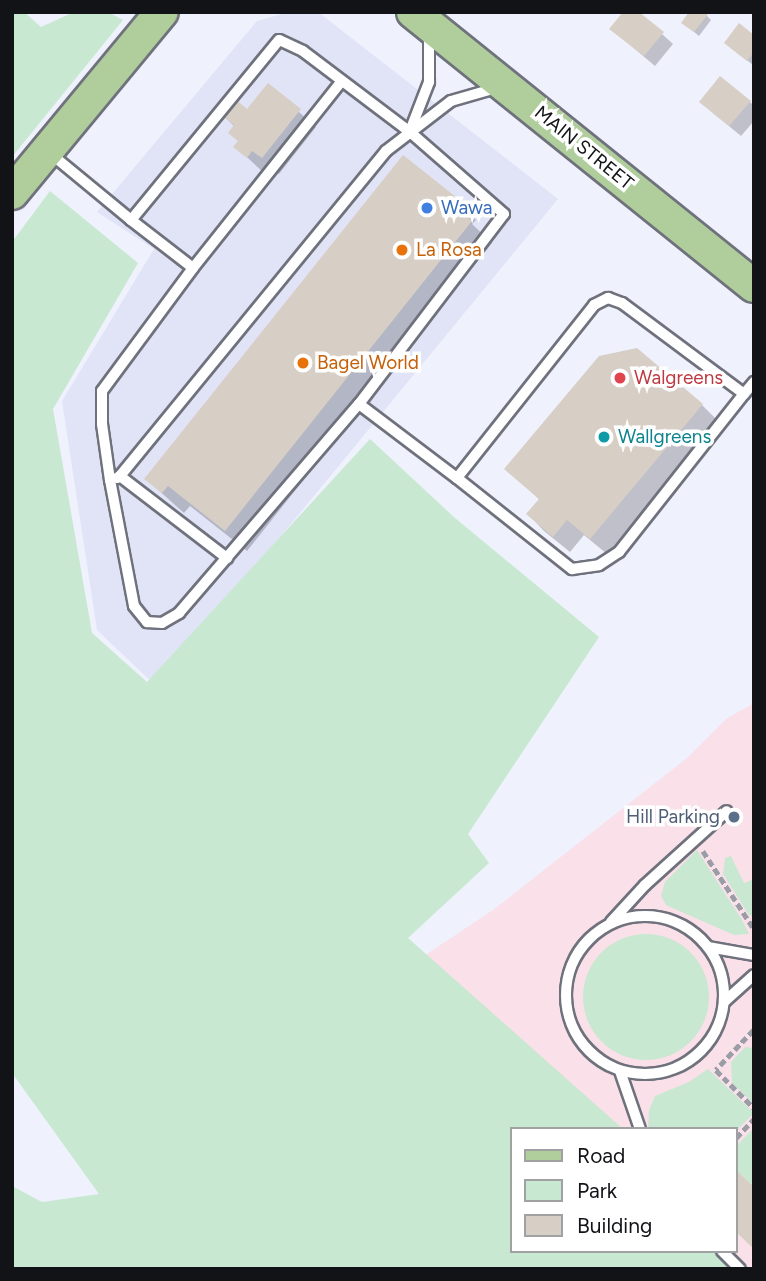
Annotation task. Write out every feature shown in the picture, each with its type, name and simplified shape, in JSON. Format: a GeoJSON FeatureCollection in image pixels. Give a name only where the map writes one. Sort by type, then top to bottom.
{"type":"FeatureCollection","features":[{"type":"Feature","properties":{"kind":"main road"},"geometry":{"type":"LineString","coordinates":[[12,192],[154,18]]}},
{"type":"Feature","properties":{"kind":"main road","name":"MAIN STREET"},"geometry":{"type":"LineString","coordinates":[[421,18],[754,286]]}},
{"type":"Feature","properties":{"kind":"lane"},"geometry":{"type":"LineString","coordinates":[[410,132],[429,82],[421,18]]}},
{"type":"Feature","properties":{"kind":"lane"},"geometry":{"type":"LineString","coordinates":[[131,220],[279,40],[303,51],[410,132],[504,214],[359,404],[179,613],[162,623],[147,622],[134,606],[115,478],[102,425],[102,391],[193,268],[341,82]]}},
{"type":"Feature","properties":{"kind":"lane"},"geometry":{"type":"LineString","coordinates":[[115,478],[386,151],[451,101],[506,85]]}},
{"type":"Feature","properties":{"kind":"lane"},"geometry":{"type":"LineString","coordinates":[[48,151],[193,268]]}},
{"type":"Feature","properties":{"kind":"lane"},"geometry":{"type":"LineString","coordinates":[[457,478],[594,305],[608,298],[622,303],[744,394]]}},
{"type":"Feature","properties":{"kind":"lane"},"geometry":{"type":"LineString","coordinates":[[359,404],[572,569],[599,565],[619,552],[754,382]]}},
{"type":"Feature","properties":{"kind":"lane"},"geometry":{"type":"LineString","coordinates":[[115,478],[227,558]]}},
{"type":"Feature","properties":{"kind":"lane"},"geometry":{"type":"LineString","coordinates":[[609,924],[632,917],[656,916],[679,923],[708,947],[723,978],[724,1002],[719,1025],[706,1046],[689,1062],[667,1072],[643,1075],[620,1071],[596,1059],[578,1039],[567,1015],[565,988],[572,962],[587,940],[609,924],[645,885],[727,811]]}},
{"type":"Feature","properties":{"kind":"lane"},"geometry":{"type":"LineString","coordinates":[[708,947],[754,955]]}},
{"type":"Feature","properties":{"kind":"lane"},"geometry":{"type":"LineString","coordinates":[[724,1002],[754,975]]}},
{"type":"Feature","properties":{"kind":"lane"},"geometry":{"type":"LineString","coordinates":[[620,1071],[639,1127]]}},
{"type":"Feature","properties":{"kind":"lane"},"geometry":{"type":"LineString","coordinates":[[724,1253],[740,1269]]}},
{"type":"Feature","properties":{"kind":"path"},"geometry":{"type":"LineString","coordinates":[[695,840],[754,929]]}},
{"type":"Feature","properties":{"kind":"path"},"geometry":{"type":"LineString","coordinates":[[754,1030],[716,1070],[754,1108]]}},
{"type":"Feature","properties":{"kind":"path"},"geometry":{"type":"LineString","coordinates":[[738,1136],[754,1119]]}},
{"type":"Feature","properties":{"kind":"shaded area"},"geometry":{"type":"Polygon","coordinates":[[[289,12],[318,12],[558,199],[157,687],[97,630],[62,401],[154,249],[97,212],[257,21],[289,12]]]}},
{"type":"Feature","properties":{"kind":"shaded area"},"geometry":{"type":"Polygon","coordinates":[[[754,703],[754,1269],[294,1269],[302,1037],[493,910],[687,758],[726,719],[754,703]]]}},
{"type":"Feature","properties":{"kind":"green space"},"geometry":{"type":"Polygon","coordinates":[[[12,12],[24,12],[41,27],[74,12],[108,12],[123,20],[12,157],[12,12]]]}},
{"type":"Feature","properties":{"kind":"green space"},"geometry":{"type":"Polygon","coordinates":[[[50,191],[138,263],[53,409],[92,633],[147,682],[370,439],[455,518],[599,637],[468,834],[489,863],[408,938],[621,1127],[510,1127],[510,1253],[722,1253],[734,1269],[12,1269],[12,1186],[42,1202],[99,1194],[12,1073],[12,242],[50,191]]]}},
{"type":"Feature","properties":{"kind":"green space"},"geometry":{"type":"Polygon","coordinates":[[[697,850],[749,934],[734,935],[666,905],[661,896],[665,882],[697,850]]]}},
{"type":"Feature","properties":{"kind":"green space"},"geometry":{"type":"Polygon","coordinates":[[[731,856],[744,883],[754,879],[754,916],[749,915],[723,874],[725,858],[731,856]]]}},
{"type":"Feature","properties":{"kind":"green space"},"geometry":{"type":"Polygon","coordinates":[[[646,934],[670,939],[690,953],[704,973],[709,997],[704,1021],[690,1041],[670,1055],[646,1060],[622,1055],[602,1041],[588,1021],[583,997],[588,973],[602,953],[622,939],[646,934]]]}},
{"type":"Feature","properties":{"kind":"green space"},"geometry":{"type":"Polygon","coordinates":[[[745,1047],[754,1048],[754,1104],[732,1083],[731,1062],[745,1047]]]}},
{"type":"Feature","properties":{"kind":"green space"},"geometry":{"type":"Polygon","coordinates":[[[708,1069],[754,1113],[738,1129],[648,1127],[649,1110],[655,1096],[689,1082],[708,1069]]]}},
{"type":"Feature","properties":{"kind":"green space"},"geometry":{"type":"Polygon","coordinates":[[[754,1128],[754,1187],[738,1172],[738,1144],[754,1128]]]}},
{"type":"Feature","properties":{"kind":"building"},"geometry":{"type":"Polygon","coordinates":[[[623,12],[639,12],[664,32],[644,56],[609,29],[623,12]]]}},
{"type":"Feature","properties":{"kind":"building"},"geometry":{"type":"Polygon","coordinates":[[[689,12],[708,14],[694,32],[681,23],[689,12]]]}},
{"type":"Feature","properties":{"kind":"building"},"geometry":{"type":"Polygon","coordinates":[[[739,23],[754,35],[754,52],[747,61],[724,43],[739,23]]]}},
{"type":"Feature","properties":{"kind":"building"},"geometry":{"type":"Polygon","coordinates":[[[720,76],[751,101],[729,126],[699,102],[720,76]]]}},
{"type":"Feature","properties":{"kind":"building"},"geometry":{"type":"Polygon","coordinates":[[[268,83],[301,109],[262,158],[252,151],[247,158],[233,147],[238,141],[228,133],[234,125],[221,115],[234,98],[247,109],[268,83]]]}},
{"type":"Feature","properties":{"kind":"building"},"geometry":{"type":"Polygon","coordinates":[[[403,155],[456,197],[450,203],[472,221],[225,531],[168,486],[162,493],[144,479],[403,155]]]}},
{"type":"Feature","properties":{"kind":"building","name":"Wallgreens"},"geometry":{"type":"Polygon","coordinates":[[[637,348],[703,404],[590,539],[567,520],[553,537],[526,514],[539,499],[504,469],[599,356],[637,348]]]}},
{"type":"Feature","properties":{"kind":"building"},"geometry":{"type":"Polygon","coordinates":[[[738,1172],[754,1187],[754,1249],[738,1234],[738,1172]]]}},
{"type":"Feature","properties":{"kind":"place","name":"Wawa"},"geometry":{"type":"Point","coordinates":[427,208]}},
{"type":"Feature","properties":{"kind":"place","name":"La Rosa"},"geometry":{"type":"Point","coordinates":[402,250]}},
{"type":"Feature","properties":{"kind":"place","name":"Bagel World"},"geometry":{"type":"Point","coordinates":[303,363]}},
{"type":"Feature","properties":{"kind":"place","name":"Walgreens"},"geometry":{"type":"Point","coordinates":[620,378]}},
{"type":"Feature","properties":{"kind":"place","name":"Wallgreens"},"geometry":{"type":"Point","coordinates":[604,437]}},
{"type":"Feature","properties":{"kind":"place","name":"Hill Parking"},"geometry":{"type":"Point","coordinates":[734,817]}}]}
